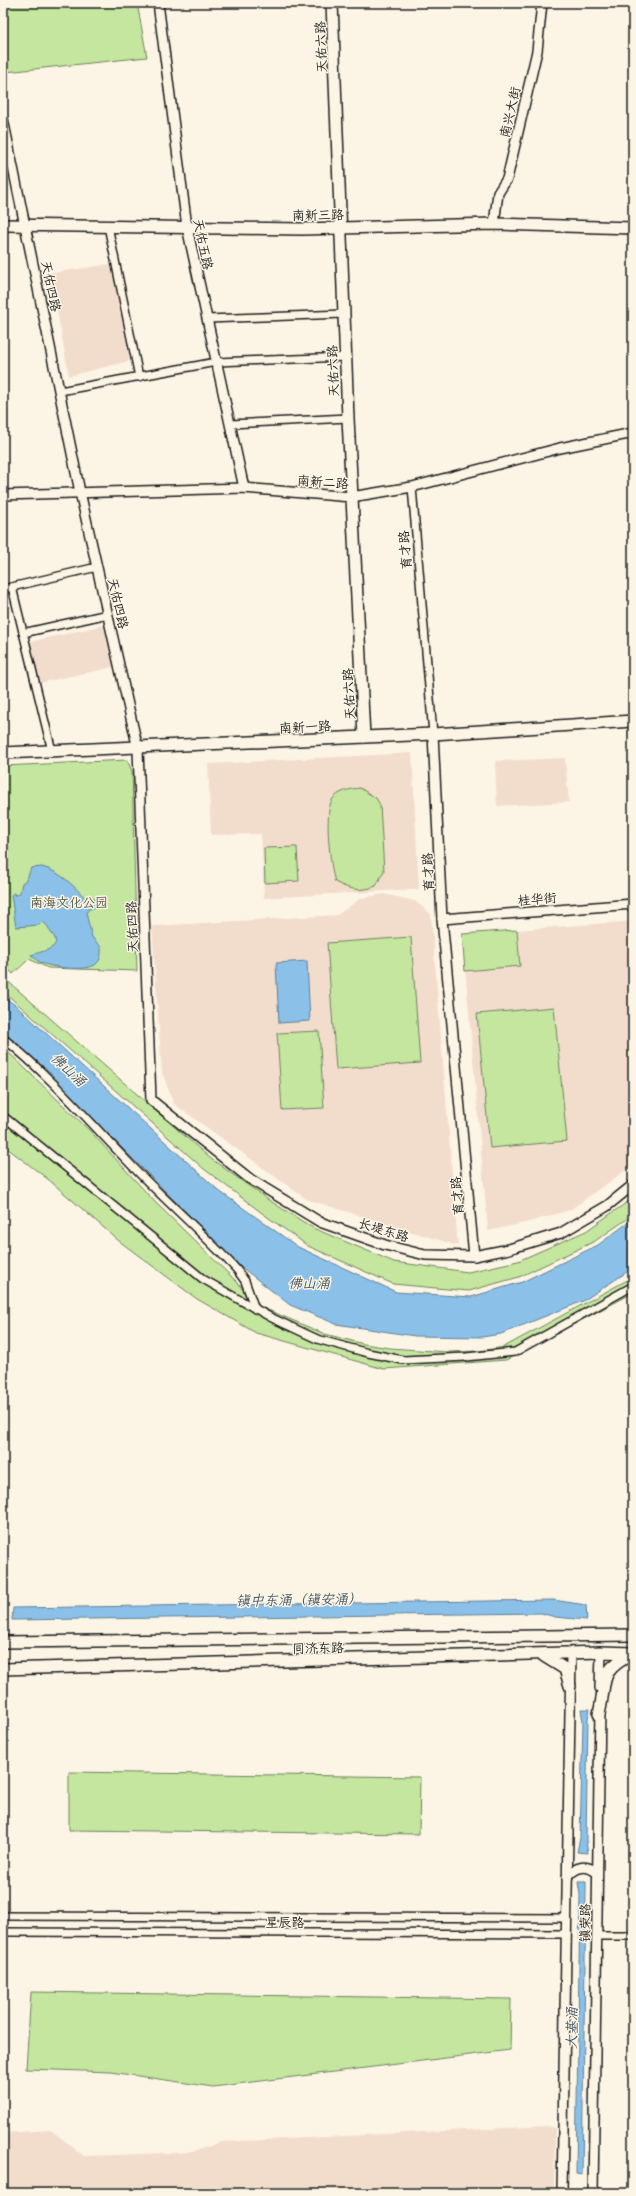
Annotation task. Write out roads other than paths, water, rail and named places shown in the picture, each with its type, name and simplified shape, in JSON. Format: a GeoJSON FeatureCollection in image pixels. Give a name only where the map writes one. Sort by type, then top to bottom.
{"type":"FeatureCollection","features":[{"type":"Feature","properties":{"kind":"main road","name":"天佑六路"},"geometry":{"type":"LineString","coordinates":[[332,3],[351,497],[364,737]]}},
{"type":"Feature","properties":{"kind":"main road","name":"南新三路"},"geometry":{"type":"LineString","coordinates":[[3,225],[341,228],[494,224],[633,228]]}},
{"type":"Feature","properties":{"kind":"main road","name":"南新一路"},"geometry":{"type":"LineString","coordinates":[[3,753],[433,734],[633,721]]}},
{"type":"Feature","properties":{"kind":"main road","name":"同济东路"},"geometry":{"type":"LineString","coordinates":[[3,1642],[633,1635]]}},
{"type":"Feature","properties":{"kind":"main road","name":"同济东路"},"geometry":{"type":"LineString","coordinates":[[3,1669],[541,1655],[602,1652],[633,1653]]}},
{"type":"Feature","properties":{"kind":"main road"},"geometry":{"type":"LineString","coordinates":[[599,1714],[603,1698],[603,1681],[607,1671],[615,1663],[633,1653]]}},
{"type":"Feature","properties":{"kind":"main road"},"geometry":{"type":"LineString","coordinates":[[541,1655],[556,1662],[564,1669],[570,1686]]}},
{"type":"Feature","properties":{"kind":"street","name":"天佑五路"},"geometry":{"type":"LineString","coordinates":[[158,3],[187,227],[244,488]]}},
{"type":"Feature","properties":{"kind":"street","name":"南兴大街"},"geometry":{"type":"LineString","coordinates":[[494,224],[498,193],[507,179],[537,51],[542,3]]}},
{"type":"Feature","properties":{"kind":"street","name":"天佑四路"},"geometry":{"type":"LineString","coordinates":[[3,119],[80,492],[138,748],[151,1100]]}},
{"type":"Feature","properties":{"kind":"street"},"geometry":{"type":"LineString","coordinates":[[108,226],[139,377]]}},
{"type":"Feature","properties":{"kind":"street"},"geometry":{"type":"LineString","coordinates":[[207,319],[344,314]]}},
{"type":"Feature","properties":{"kind":"street"},"geometry":{"type":"LineString","coordinates":[[60,391],[216,362],[346,357]]}},
{"type":"Feature","properties":{"kind":"street"},"geometry":{"type":"LineString","coordinates":[[230,424],[348,418]]}},
{"type":"Feature","properties":{"kind":"street","name":"南新二路"},"geometry":{"type":"LineString","coordinates":[[3,495],[244,488],[351,497],[412,487],[560,448],[633,433]]}},
{"type":"Feature","properties":{"kind":"street","name":"育才路"},"geometry":{"type":"LineString","coordinates":[[412,487],[433,734],[442,919],[474,1256]]}},
{"type":"Feature","properties":{"kind":"street"},"geometry":{"type":"LineString","coordinates":[[3,589],[97,567]]}},
{"type":"Feature","properties":{"kind":"street"},"geometry":{"type":"LineString","coordinates":[[12,587],[52,751]]}},
{"type":"Feature","properties":{"kind":"street"},"geometry":{"type":"LineString","coordinates":[[23,633],[108,614]]}},
{"type":"Feature","properties":{"kind":"street","name":"桂华街"},"geometry":{"type":"LineString","coordinates":[[442,919],[633,904]]}},
{"type":"Feature","properties":{"kind":"street"},"geometry":{"type":"LineString","coordinates":[[3,1038],[23,1053],[86,1115],[136,1170],[238,1270],[245,1281],[255,1309]]}},
{"type":"Feature","properties":{"kind":"street","name":"长堤东路"},"geometry":{"type":"LineString","coordinates":[[151,1100],[250,1179],[320,1222],[385,1244],[425,1254],[474,1256],[510,1249],[561,1233],[607,1206],[633,1185]]}},
{"type":"Feature","properties":{"kind":"street"},"geometry":{"type":"LineString","coordinates":[[3,1116],[203,1279],[255,1309],[317,1339],[368,1353],[403,1360],[466,1357],[515,1352],[633,1286]]}},
{"type":"Feature","properties":{"kind":"street","name":"镇荣路"},"geometry":{"type":"LineString","coordinates":[[593,2193],[599,1714],[602,1652]]}},
{"type":"Feature","properties":{"kind":"street","name":"镇荣路"},"geometry":{"type":"LineString","coordinates":[[562,2193],[571,1653]]}},
{"type":"Feature","properties":{"kind":"street"},"geometry":{"type":"LineString","coordinates":[[567,1877],[573,1870],[581,1867],[589,1868],[597,1873]]}},
{"type":"Feature","properties":{"kind":"street"},"geometry":{"type":"LineString","coordinates":[[3,1916],[567,1918]]}},
{"type":"Feature","properties":{"kind":"street","name":"星辰路"},"geometry":{"type":"LineString","coordinates":[[3,1932],[566,1934]]}},
{"type":"Feature","properties":{"kind":"street"},"geometry":{"type":"LineString","coordinates":[[596,1936],[633,1936]]}},
{"type":"Feature","properties":{"kind":"water"},"geometry":{"type":"Polygon","coordinates":[[[42,867],[61,876],[87,900],[95,898],[97,904],[96,907],[89,909],[86,913],[92,937],[101,947],[100,958],[96,964],[85,968],[50,966],[38,961],[31,955],[54,946],[55,939],[47,926],[42,922],[39,925],[16,927],[11,895],[14,893],[15,896],[20,893],[22,883],[27,879],[31,868],[42,867]]]}},
{"type":"Feature","properties":{"kind":"water"},"geometry":{"type":"Polygon","coordinates":[[[307,961],[310,1021],[279,1023],[276,963],[307,961]]]}},
{"type":"Feature","properties":{"kind":"water","name":"佛山涌"},"geometry":{"type":"Polygon","coordinates":[[[3,997],[14,1004],[219,1191],[298,1247],[396,1292],[471,1297],[522,1282],[598,1245],[633,1219],[633,1268],[583,1301],[501,1334],[482,1337],[415,1336],[336,1324],[290,1305],[240,1266],[19,1045],[3,1034],[3,997]]]}},
{"type":"Feature","properties":{"kind":"water"},"geometry":{"type":"Polygon","coordinates":[[[553,1600],[586,1605],[587,1620],[555,1617],[541,1613],[12,1620],[13,1608],[553,1600]]]}},
{"type":"Feature","properties":{"kind":"water"},"geometry":{"type":"Polygon","coordinates":[[[581,1709],[590,1709],[588,1718],[586,1840],[588,1853],[577,1852],[580,1838],[583,1722],[581,1709]]]}},
{"type":"Feature","properties":{"kind":"water"},"geometry":{"type":"Polygon","coordinates":[[[578,1882],[586,1882],[582,2175],[576,2174],[580,1895],[578,1882]]]}},
{"type":"Feature","properties":{"kind":"park label","name":"南海文化公园"},"geometry":{"type":"Point","coordinates":[69,901]}},
{"type":"Feature","properties":{"kind":"water label","name":"镇中东涌（镇安涌）"},"geometry":{"type":"Point","coordinates":[299,1599]}},
{"type":"Feature","properties":{"kind":"water label","name":"大基涌"},"geometry":{"type":"Point","coordinates":[571,2028]}}]}
